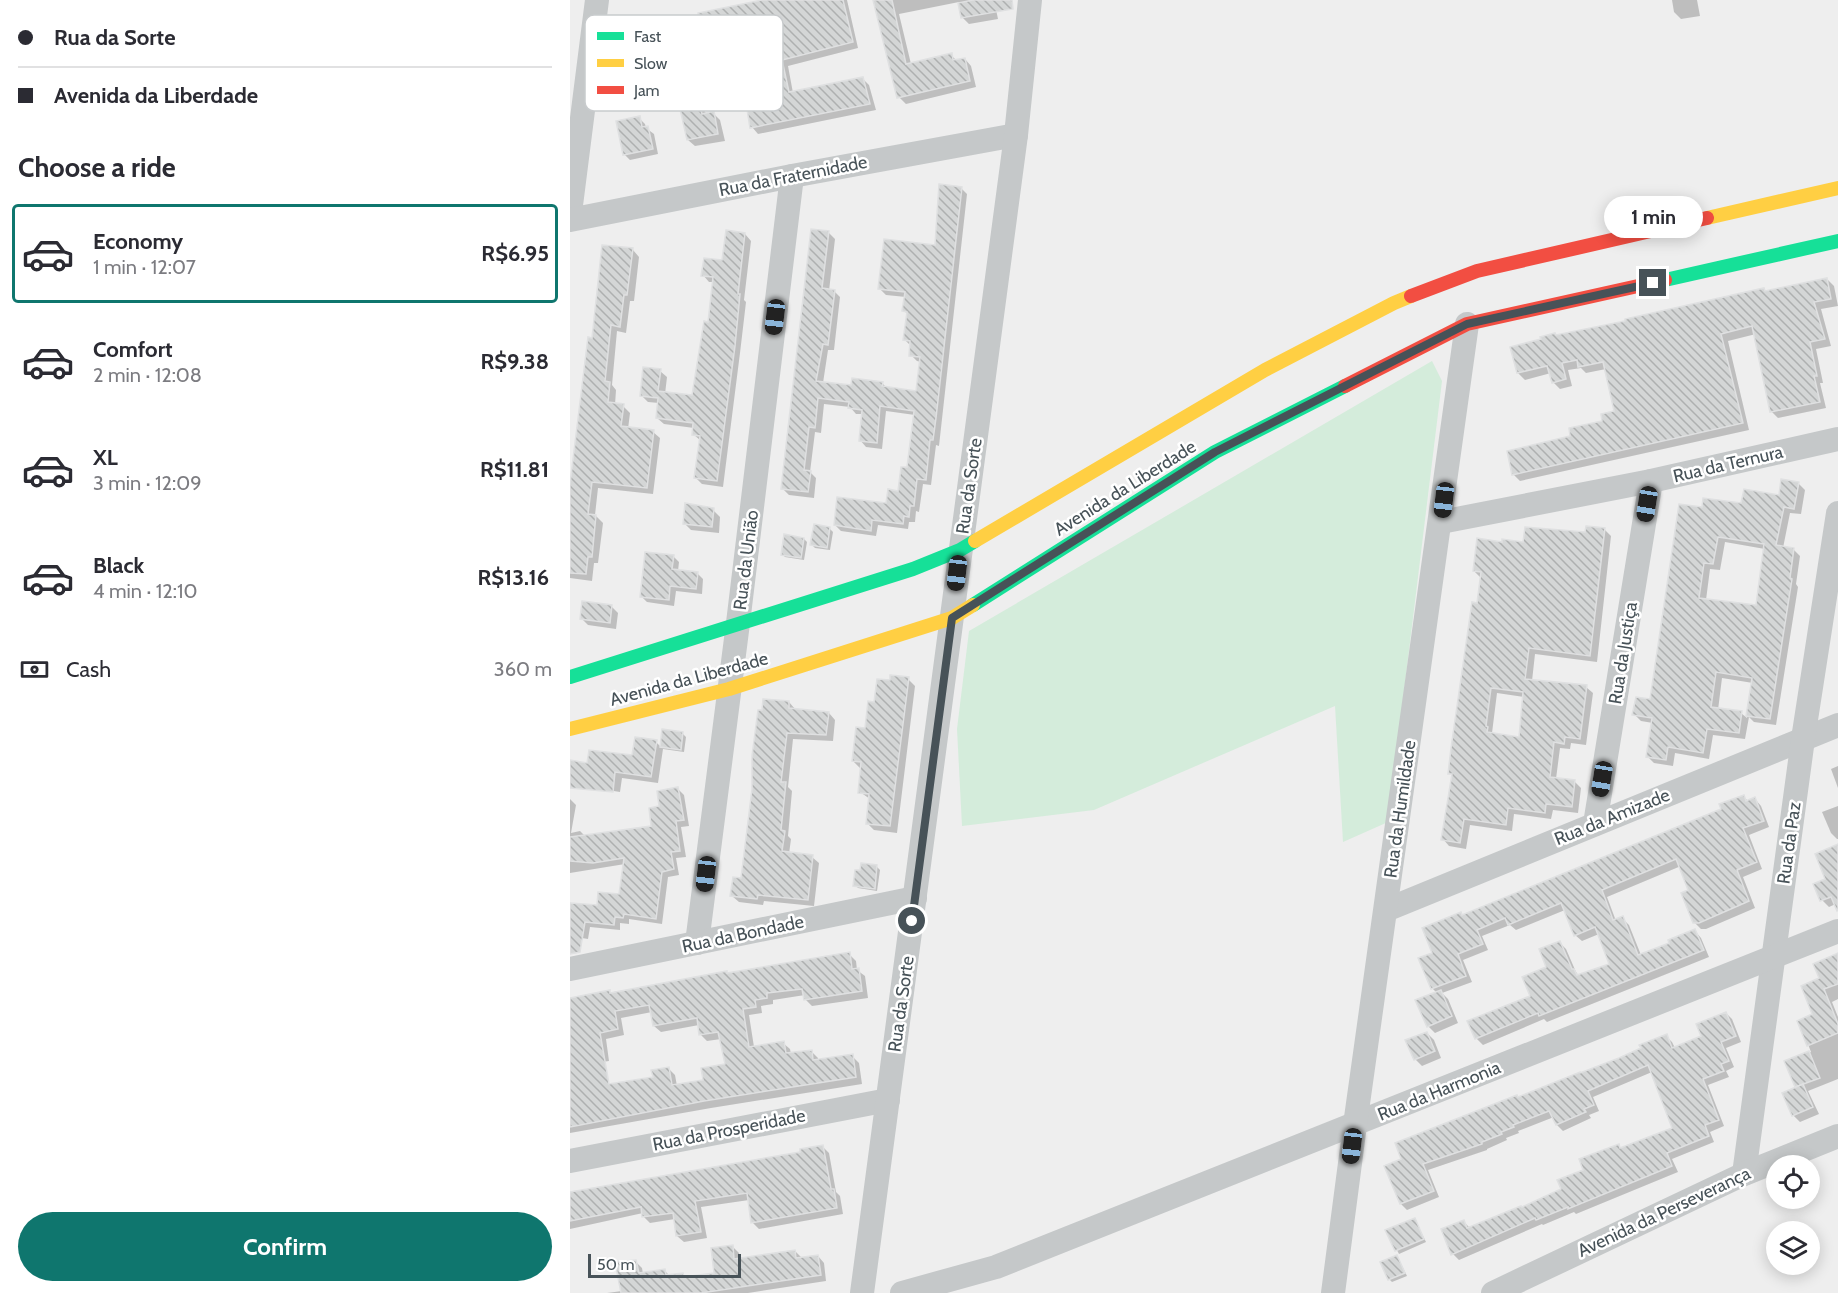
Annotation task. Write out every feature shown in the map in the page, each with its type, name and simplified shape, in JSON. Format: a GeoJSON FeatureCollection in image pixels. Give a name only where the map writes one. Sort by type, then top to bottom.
{"type":"FeatureCollection","features":[{"type":"Feature","properties":{"kind":"street"},"geometry":{"type":"LineString","coordinates":[[595,15],[597,0]]}},
{"type":"Feature","properties":{"kind":"street","name":"Rua da Sorte"},"geometry":{"type":"LineString","coordinates":[[862,1293],[1016,135],[1030,0]]}},
{"type":"Feature","properties":{"kind":"street"},"geometry":{"type":"LineString","coordinates":[[570,213],[585,95]]}},
{"type":"Feature","properties":{"kind":"street","name":"Rua da Fraternidade"},"geometry":{"type":"LineString","coordinates":[[570,220],[1016,135]]}},
{"type":"Feature","properties":{"kind":"street","name":"Rua da União"},"geometry":{"type":"LineString","coordinates":[[697,943],[792,176]]}},
{"type":"Feature","properties":{"kind":"street","name":"Avenida da Liberdade"},"geometry":{"type":"LineString","coordinates":[[570,677],[913,569],[960,550],[1265,370],[1394,303],[1477,271],[1838,188]]}},
{"type":"Feature","properties":{"kind":"street","name":"Avenida da Liberdade"},"geometry":{"type":"LineString","coordinates":[[570,729],[729,689],[952,618],[1215,452],[1467,324],[1838,241]]}},
{"type":"Feature","properties":{"kind":"street","name":"Rua da Humildade"},"geometry":{"type":"LineString","coordinates":[[1333,1293],[1467,324]]}},
{"type":"Feature","properties":{"kind":"street","name":"Rua da Ternura"},"geometry":{"type":"LineString","coordinates":[[1441,522],[1651,482],[1838,439]]}},
{"type":"Feature","properties":{"kind":"street","name":"Rua da Justiça"},"geometry":{"type":"LineString","coordinates":[[1595,824],[1651,482]]}},
{"type":"Feature","properties":{"kind":"street","name":"Rua da Paz"},"geometry":{"type":"LineString","coordinates":[[1744,1174],[1803,739],[1838,513]]}},
{"type":"Feature","properties":{"kind":"street","name":"Rua da Amizade"},"geometry":{"type":"LineString","coordinates":[[1386,910],[1838,725]]}},
{"type":"Feature","properties":{"kind":"street","name":"Rua da Bondade"},"geometry":{"type":"LineString","coordinates":[[570,969],[915,898]]}},
{"type":"Feature","properties":{"kind":"street","name":"Rua da Harmonia"},"geometry":{"type":"LineString","coordinates":[[902,1293],[996,1267],[1838,931]]}},
{"type":"Feature","properties":{"kind":"street","name":"Rua da Prosperidade"},"geometry":{"type":"LineString","coordinates":[[570,1161],[888,1100]]}},
{"type":"Feature","properties":{"kind":"street","name":"Avenida da Perseverança"},"geometry":{"type":"LineString","coordinates":[[1493,1293],[1744,1174],[1838,1136]]}},
{"type":"Feature","properties":{"kind":"green space"},"geometry":{"type":"Polygon","coordinates":[[[1432,361],[1442,381],[1388,822],[1343,842],[1335,706],[1094,810],[962,826],[957,729],[969,631],[1432,361]]]}},
{"type":"Feature","properties":{"kind":"building"},"geometry":{"type":"Polygon","coordinates":[[[762,0],[843,0],[853,42],[783,60],[783,15],[698,15],[698,13],[762,0]]]}},
{"type":"Feature","properties":{"kind":"building"},"geometry":{"type":"Polygon","coordinates":[[[873,0],[892,0],[906,64],[952,53],[953,60],[965,58],[970,81],[897,98],[873,0]]]}},
{"type":"Feature","properties":{"kind":"building"},"geometry":{"type":"Polygon","coordinates":[[[973,0],[1012,0],[1013,9],[961,18],[958,3],[973,0]]]}},
{"type":"Feature","properties":{"kind":"building"},"geometry":{"type":"Polygon","coordinates":[[[783,65],[789,92],[863,77],[870,104],[750,128],[747,111],[783,111],[783,65]]]}},
{"type":"Feature","properties":{"kind":"building"},"geometry":{"type":"Polygon","coordinates":[[[680,111],[701,111],[702,114],[714,111],[718,134],[687,140],[680,111]]]}},
{"type":"Feature","properties":{"kind":"building"},"geometry":{"type":"Polygon","coordinates":[[[640,116],[642,127],[648,126],[653,149],[623,155],[616,121],[640,116]]]}},
{"type":"Feature","properties":{"kind":"building"},"geometry":{"type":"Polygon","coordinates":[[[939,184],[962,187],[936,418],[933,440],[930,440],[926,480],[917,479],[914,506],[910,506],[909,517],[904,516],[903,524],[872,520],[871,531],[834,525],[837,497],[886,503],[888,489],[898,491],[901,467],[907,467],[914,411],[880,406],[877,443],[859,441],[862,410],[848,408],[849,402],[818,398],[815,428],[809,427],[804,470],[811,471],[808,492],[781,489],[811,229],[829,231],[822,288],[835,290],[828,345],[823,344],[816,381],[851,385],[852,378],[883,382],[882,386],[916,391],[920,357],[909,356],[910,341],[903,340],[907,312],[902,311],[905,292],[878,289],[884,239],[935,245],[939,184]]]}},
{"type":"Feature","properties":{"kind":"building"},"geometry":{"type":"Polygon","coordinates":[[[726,230],[745,233],[735,346],[717,481],[694,478],[700,436],[692,435],[693,423],[656,418],[658,398],[640,396],[643,367],[661,369],[658,391],[692,395],[704,321],[708,322],[713,277],[701,276],[704,258],[722,260],[726,230]]]}},
{"type":"Feature","properties":{"kind":"building"},"geometry":{"type":"Polygon","coordinates":[[[602,245],[633,248],[620,327],[611,325],[605,381],[610,382],[608,402],[624,404],[621,426],[654,430],[647,488],[592,482],[588,514],[596,515],[592,557],[588,557],[586,574],[570,573],[570,484],[588,337],[592,338],[602,245]]]}},
{"type":"Feature","properties":{"kind":"building"},"geometry":{"type":"Polygon","coordinates":[[[1827,278],[1831,299],[1814,302],[1825,339],[1810,342],[1820,402],[1770,412],[1752,326],[1721,334],[1743,423],[1512,475],[1507,451],[1570,436],[1569,428],[1602,421],[1601,414],[1614,411],[1603,362],[1578,367],[1577,360],[1562,363],[1566,379],[1552,383],[1547,366],[1517,373],[1510,347],[1555,333],[1556,335],[1625,321],[1625,319],[1764,288],[1765,291],[1827,278]]]}},
{"type":"Feature","properties":{"kind":"building"},"geometry":{"type":"Polygon","coordinates":[[[1781,479],[1799,482],[1794,509],[1784,507],[1776,545],[1794,548],[1790,578],[1792,579],[1770,719],[1746,716],[1752,678],[1716,672],[1711,707],[1742,711],[1739,733],[1707,729],[1703,753],[1668,747],[1666,760],[1646,757],[1652,718],[1632,715],[1636,697],[1650,699],[1679,504],[1702,507],[1703,498],[1741,503],[1744,489],[1779,495],[1781,479]],[[1718,537],[1713,564],[1704,563],[1699,598],[1756,605],[1764,544],[1718,537]]]}},
{"type":"Feature","properties":{"kind":"building"},"geometry":{"type":"Polygon","coordinates":[[[685,503],[714,508],[712,527],[683,524],[685,503]]]}},
{"type":"Feature","properties":{"kind":"building"},"geometry":{"type":"Polygon","coordinates":[[[814,524],[830,527],[827,548],[810,545],[814,524]]]}},
{"type":"Feature","properties":{"kind":"building"},"geometry":{"type":"Polygon","coordinates":[[[1586,526],[1605,528],[1590,656],[1529,648],[1525,679],[1587,685],[1580,739],[1565,737],[1564,744],[1554,742],[1550,777],[1575,780],[1572,807],[1546,804],[1545,813],[1508,808],[1506,825],[1464,819],[1460,843],[1441,840],[1452,774],[1448,774],[1472,602],[1477,603],[1481,572],[1473,571],[1477,538],[1502,542],[1502,539],[1523,542],[1525,527],[1585,532],[1586,526]],[[1491,688],[1487,732],[1519,737],[1523,692],[1491,688]]]}},
{"type":"Feature","properties":{"kind":"building"},"geometry":{"type":"Polygon","coordinates":[[[784,534],[804,538],[801,558],[781,555],[784,534]]]}},
{"type":"Feature","properties":{"kind":"building"},"geometry":{"type":"Polygon","coordinates":[[[645,552],[674,555],[672,569],[698,572],[696,589],[670,586],[669,600],[640,597],[645,552]]]}},
{"type":"Feature","properties":{"kind":"building"},"geometry":{"type":"Polygon","coordinates":[[[582,601],[612,605],[610,623],[580,619],[582,601]]]}},
{"type":"Feature","properties":{"kind":"building"},"geometry":{"type":"Polygon","coordinates":[[[890,675],[909,677],[890,826],[866,824],[869,794],[858,793],[861,762],[852,761],[856,727],[865,728],[868,701],[874,702],[877,679],[890,680],[890,675]]]}},
{"type":"Feature","properties":{"kind":"building"},"geometry":{"type":"Polygon","coordinates":[[[763,699],[789,701],[789,708],[829,712],[826,735],[787,733],[781,782],[786,782],[781,830],[785,831],[782,851],[813,855],[808,900],[758,895],[757,899],[730,896],[733,877],[741,878],[752,789],[752,756],[758,710],[762,710],[763,699]]]}},
{"type":"Feature","properties":{"kind":"building"},"geometry":{"type":"Polygon","coordinates":[[[662,729],[683,732],[681,750],[660,747],[662,729]]]}},
{"type":"Feature","properties":{"kind":"building"},"geometry":{"type":"Polygon","coordinates":[[[635,737],[657,740],[651,777],[615,772],[613,792],[570,788],[570,760],[587,763],[589,750],[632,755],[635,737]]]}},
{"type":"Feature","properties":{"kind":"building"},"geometry":{"type":"Polygon","coordinates":[[[678,787],[684,820],[676,821],[680,851],[671,852],[674,869],[662,872],[656,919],[624,914],[623,918],[615,917],[614,925],[585,922],[580,952],[570,954],[570,903],[597,905],[598,892],[619,894],[624,858],[593,863],[570,861],[570,837],[651,826],[649,808],[659,806],[657,791],[678,787]]]}},
{"type":"Feature","properties":{"kind":"building"},"geometry":{"type":"Polygon","coordinates":[[[1744,795],[1746,801],[1755,797],[1764,821],[1743,828],[1757,862],[1737,870],[1749,901],[1699,923],[1693,923],[1681,893],[1688,890],[1676,859],[1602,890],[1613,920],[1623,916],[1638,955],[1669,943],[1668,940],[1695,929],[1704,950],[1475,1039],[1467,1021],[1530,996],[1522,977],[1546,967],[1539,949],[1560,941],[1577,975],[1609,964],[1595,927],[1574,936],[1561,903],[1508,925],[1505,918],[1477,930],[1483,944],[1458,954],[1466,976],[1431,989],[1418,958],[1432,953],[1422,928],[1461,912],[1462,915],[1721,809],[1719,804],[1744,795]]]}},
{"type":"Feature","properties":{"kind":"building"},"geometry":{"type":"Polygon","coordinates":[[[1838,844],[1837,911],[1831,897],[1820,901],[1813,884],[1825,879],[1815,854],[1838,844]]]}},
{"type":"Feature","properties":{"kind":"building"},"geometry":{"type":"Polygon","coordinates":[[[861,863],[877,865],[875,889],[853,886],[855,870],[860,870],[861,863]]]}},
{"type":"Feature","properties":{"kind":"building"},"geometry":{"type":"Polygon","coordinates":[[[850,952],[852,969],[859,968],[862,991],[804,1000],[802,989],[767,993],[767,998],[755,1000],[756,1007],[743,1009],[749,1047],[784,1041],[786,1053],[812,1050],[813,1060],[853,1054],[856,1077],[704,1101],[570,1127],[570,998],[610,990],[610,993],[727,971],[727,973],[850,952]],[[649,1005],[615,1011],[618,1029],[600,1033],[609,1084],[653,1077],[651,1070],[669,1067],[672,1085],[703,1080],[701,1068],[725,1064],[718,1032],[699,1035],[697,1018],[653,1026],[649,1005]]]}},
{"type":"Feature","properties":{"kind":"building"},"geometry":{"type":"Polygon","coordinates":[[[1838,953],[1838,984],[1824,989],[1838,1024],[1838,1033],[1807,1046],[1797,1021],[1812,1014],[1801,986],[1819,978],[1813,964],[1838,953]]]}},
{"type":"Feature","properties":{"kind":"building"},"geometry":{"type":"Polygon","coordinates":[[[1441,990],[1452,1016],[1427,1027],[1415,1000],[1441,990]]]}},
{"type":"Feature","properties":{"kind":"building"},"geometry":{"type":"Polygon","coordinates":[[[1726,1012],[1736,1036],[1721,1042],[1729,1061],[1721,1064],[1724,1071],[1703,1079],[1719,1120],[1705,1125],[1709,1136],[1667,1153],[1672,1166],[1568,1209],[1568,1207],[1536,1220],[1535,1218],[1451,1255],[1441,1229],[1464,1220],[1467,1228],[1522,1207],[1561,1189],[1557,1180],[1583,1170],[1579,1159],[1619,1144],[1620,1148],[1672,1128],[1648,1065],[1588,1091],[1594,1105],[1584,1109],[1586,1112],[1556,1125],[1549,1111],[1513,1125],[1514,1127],[1482,1144],[1423,1164],[1434,1191],[1400,1204],[1384,1166],[1401,1159],[1395,1143],[1619,1058],[1641,1048],[1639,1045],[1667,1034],[1672,1048],[1701,1036],[1696,1024],[1726,1012]]]}},
{"type":"Feature","properties":{"kind":"building"},"geometry":{"type":"Polygon","coordinates":[[[1427,1032],[1435,1051],[1414,1060],[1405,1040],[1427,1032]]]}},
{"type":"Feature","properties":{"kind":"building"},"geometry":{"type":"Polygon","coordinates":[[[1809,1051],[1820,1078],[1795,1087],[1784,1061],[1809,1051]]]}},
{"type":"Feature","properties":{"kind":"building"},"geometry":{"type":"Polygon","coordinates":[[[1803,1084],[1813,1107],[1792,1116],[1782,1093],[1803,1084]]]}},
{"type":"Feature","properties":{"kind":"building"},"geometry":{"type":"Polygon","coordinates":[[[823,1145],[837,1208],[751,1223],[747,1193],[695,1201],[701,1232],[676,1236],[673,1213],[642,1217],[641,1207],[570,1221],[570,1192],[800,1152],[800,1149],[823,1145]]]}},
{"type":"Feature","properties":{"kind":"building"},"geometry":{"type":"Polygon","coordinates":[[[1415,1218],[1424,1239],[1395,1251],[1385,1230],[1415,1218]]]}},
{"type":"Feature","properties":{"kind":"building"},"geometry":{"type":"Polygon","coordinates":[[[733,1245],[734,1259],[795,1250],[796,1258],[818,1255],[821,1275],[701,1293],[621,1293],[615,1262],[636,1260],[639,1273],[665,1269],[666,1275],[683,1273],[684,1277],[714,1273],[711,1248],[733,1245]]]}},
{"type":"Feature","properties":{"kind":"building"},"geometry":{"type":"Polygon","coordinates":[[[1397,1255],[1405,1273],[1388,1280],[1380,1262],[1397,1255]]]}},
{"type":"Feature","properties":{"kind":"traffic: fast"},"geometry":{"type":"LineString","coordinates":[[1665,280],[1838,241]]}},
{"type":"Feature","properties":{"kind":"traffic: fast"},"geometry":{"type":"LineString","coordinates":[[973,605],[1215,452],[1345,386]]}},
{"type":"Feature","properties":{"kind":"traffic: fast"},"geometry":{"type":"LineString","coordinates":[[570,677],[913,569],[960,550],[975,541]]}},
{"type":"Feature","properties":{"kind":"traffic: slow"},"geometry":{"type":"LineString","coordinates":[[1707,218],[1838,188]]}},
{"type":"Feature","properties":{"kind":"traffic: slow"},"geometry":{"type":"LineString","coordinates":[[975,541],[1265,370],[1411,296]]}},
{"type":"Feature","properties":{"kind":"traffic: slow"},"geometry":{"type":"LineString","coordinates":[[570,729],[729,689],[952,618],[973,605]]}},
{"type":"Feature","properties":{"kind":"traffic: jam"},"geometry":{"type":"LineString","coordinates":[[1411,296],[1477,271],[1707,218]]}},
{"type":"Feature","properties":{"kind":"traffic: jam"},"geometry":{"type":"LineString","coordinates":[[1345,386],[1467,324],[1665,280]]}},
{"type":"Feature","properties":{"kind":"route"},"geometry":{"type":"LineString","coordinates":[[912,921],[952,618],[1215,452],[1467,324],[1653,283]]}}]}
